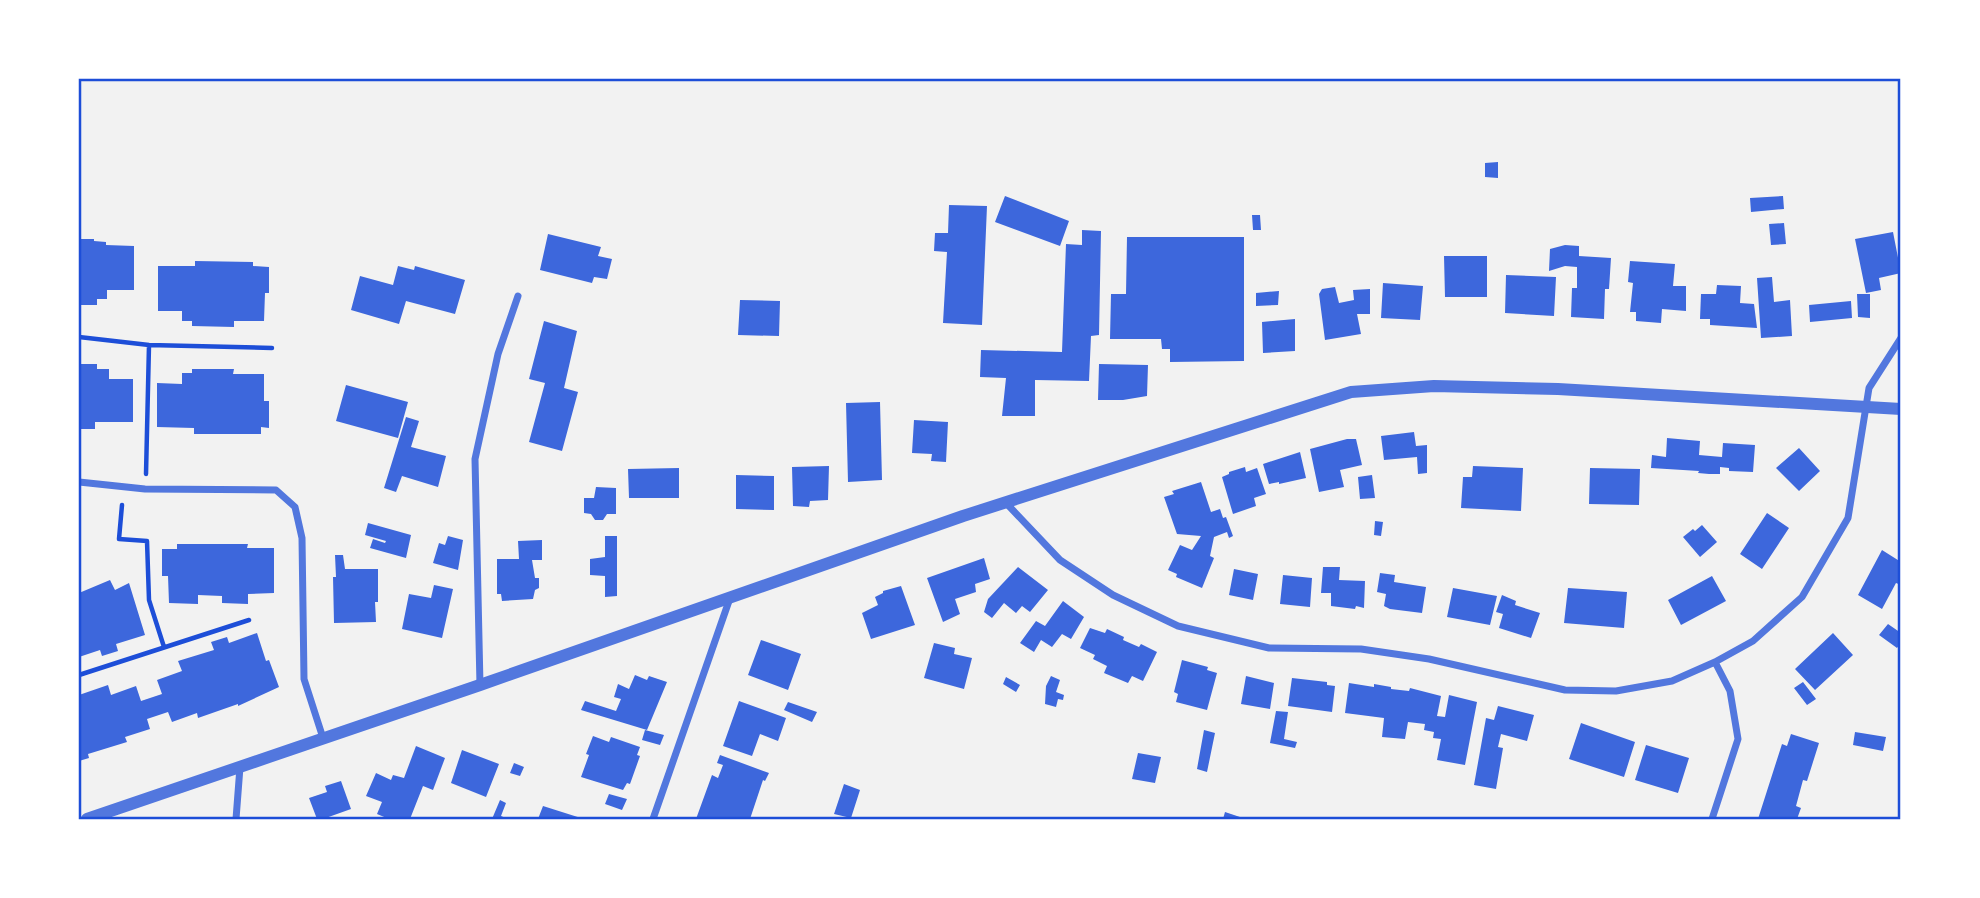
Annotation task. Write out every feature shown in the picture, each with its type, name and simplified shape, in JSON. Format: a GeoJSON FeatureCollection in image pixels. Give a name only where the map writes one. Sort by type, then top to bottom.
{"type":"FeatureCollection","features":[{"type":"Feature","properties":{"kind":"street"},"geometry":{"type":"LineString","coordinates":[[480,685],[475,459],[498,354],[518,296]]}},
{"type":"Feature","properties":{"kind":"street"},"geometry":{"type":"LineString","coordinates":[[1007,504],[1060,560],[1113,595],[1178,626],[1269,648],[1362,649],[1429,659],[1565,690],[1616,691],[1672,681],[1753,641],[1802,597],[1849,518],[1869,388],[1901,338]]}},
{"type":"Feature","properties":{"kind":"street"},"geometry":{"type":"LineString","coordinates":[[87,819],[975,512],[1007,504],[1351,392],[1434,386],[1558,389],[1901,409]]}},
{"type":"Feature","properties":{"kind":"street"},"geometry":{"type":"LineString","coordinates":[[79,482],[145,489],[275,490],[295,507],[303,538],[304,679],[323,738]]}},
{"type":"Feature","properties":{"kind":"street"},"geometry":{"type":"LineString","coordinates":[[653,819],[730,598]]}},
{"type":"Feature","properties":{"kind":"street"},"geometry":{"type":"LineString","coordinates":[[1712,819],[1738,739],[1730,691],[1715,662]]}},
{"type":"Feature","properties":{"kind":"street"},"geometry":{"type":"LineString","coordinates":[[236,819],[240,767]]}},
{"type":"Feature","properties":{"kind":"path"},"geometry":{"type":"LineString","coordinates":[[79,337],[149,345],[272,348]]}},
{"type":"Feature","properties":{"kind":"path"},"geometry":{"type":"LineString","coordinates":[[149,345],[143,507],[121,505],[120,539],[147,541],[149,600],[164,647]]}},
{"type":"Feature","properties":{"kind":"path"},"geometry":{"type":"LineString","coordinates":[[79,675],[249,620]]}},
{"type":"Feature","properties":{"kind":"building"},"geometry":{"type":"Polygon","coordinates":[[[1498,162],[1498,178],[1485,177],[1485,163],[1498,162]]]}},
{"type":"Feature","properties":{"kind":"building"},"geometry":{"type":"Polygon","coordinates":[[[1005,196],[1069,221],[1060,246],[995,222],[1005,196]]]}},
{"type":"Feature","properties":{"kind":"building"},"geometry":{"type":"Polygon","coordinates":[[[1783,196],[1784,209],[1751,212],[1750,198],[1783,196]]]}},
{"type":"Feature","properties":{"kind":"building"},"geometry":{"type":"Polygon","coordinates":[[[949,205],[987,206],[982,325],[943,323],[947,252],[934,251],[935,233],[948,233],[949,205]]]}},
{"type":"Feature","properties":{"kind":"building"},"geometry":{"type":"Polygon","coordinates":[[[1252,215],[1260,215],[1261,230],[1253,230],[1252,215]]]}},
{"type":"Feature","properties":{"kind":"building"},"geometry":{"type":"Polygon","coordinates":[[[1784,223],[1786,244],[1771,245],[1769,224],[1784,223]]]}},
{"type":"Feature","properties":{"kind":"building"},"geometry":{"type":"Polygon","coordinates":[[[1082,230],[1101,231],[1099,335],[1091,336],[1089,381],[1035,380],[1035,416],[1002,416],[1006,378],[980,377],[981,350],[1062,352],[1066,244],[1082,245],[1082,230]]]}},
{"type":"Feature","properties":{"kind":"building"},"geometry":{"type":"Polygon","coordinates":[[[1893,232],[1901,273],[1879,278],[1881,290],[1866,293],[1855,239],[1893,232]]]}},
{"type":"Feature","properties":{"kind":"building"},"geometry":{"type":"Polygon","coordinates":[[[548,234],[601,247],[598,256],[612,259],[607,279],[594,277],[592,283],[540,270],[548,234]]]}},
{"type":"Feature","properties":{"kind":"building"},"geometry":{"type":"Polygon","coordinates":[[[1127,237],[1244,237],[1244,361],[1170,362],[1170,349],[1162,349],[1161,339],[1110,339],[1111,294],[1126,294],[1127,237]]]}},
{"type":"Feature","properties":{"kind":"building"},"geometry":{"type":"Polygon","coordinates":[[[79,239],[94,239],[106,242],[106,245],[134,246],[134,290],[107,290],[107,299],[97,299],[97,305],[79,305],[79,239]]]}},
{"type":"Feature","properties":{"kind":"building"},"geometry":{"type":"Polygon","coordinates":[[[1565,245],[1579,246],[1579,256],[1611,258],[1609,289],[1605,289],[1604,319],[1571,317],[1572,288],[1577,288],[1577,267],[1565,266],[1549,271],[1550,249],[1565,245]]]}},
{"type":"Feature","properties":{"kind":"building"},"geometry":{"type":"Polygon","coordinates":[[[1444,256],[1487,256],[1487,297],[1445,297],[1444,256]]]}},
{"type":"Feature","properties":{"kind":"building"},"geometry":{"type":"Polygon","coordinates":[[[195,261],[253,262],[253,266],[269,267],[269,293],[265,293],[264,321],[234,321],[234,327],[192,326],[192,321],[182,321],[182,311],[158,311],[158,266],[195,266],[195,261]]]}},
{"type":"Feature","properties":{"kind":"building"},"geometry":{"type":"Polygon","coordinates":[[[1630,261],[1675,264],[1673,286],[1686,286],[1686,311],[1662,309],[1661,323],[1636,321],[1636,312],[1630,312],[1633,283],[1628,282],[1630,261]]]}},
{"type":"Feature","properties":{"kind":"building"},"geometry":{"type":"Polygon","coordinates":[[[398,266],[414,270],[415,266],[465,280],[455,314],[406,301],[399,324],[351,310],[360,276],[393,285],[398,266]]]}},
{"type":"Feature","properties":{"kind":"building"},"geometry":{"type":"Polygon","coordinates":[[[1506,275],[1556,277],[1554,316],[1505,313],[1506,275]]]}},
{"type":"Feature","properties":{"kind":"building"},"geometry":{"type":"Polygon","coordinates":[[[1772,277],[1774,302],[1790,300],[1792,336],[1761,338],[1757,278],[1772,277]]]}},
{"type":"Feature","properties":{"kind":"building"},"geometry":{"type":"Polygon","coordinates":[[[1383,283],[1423,286],[1420,320],[1381,318],[1383,283]]]}},
{"type":"Feature","properties":{"kind":"building"},"geometry":{"type":"Polygon","coordinates":[[[1717,285],[1741,286],[1740,303],[1754,304],[1757,328],[1710,325],[1710,319],[1700,319],[1701,294],[1716,294],[1717,285]]]}},
{"type":"Feature","properties":{"kind":"building"},"geometry":{"type":"Polygon","coordinates":[[[1335,287],[1339,303],[1354,300],[1353,290],[1370,289],[1370,314],[1357,314],[1361,334],[1325,340],[1319,294],[1322,289],[1335,287]]]}},
{"type":"Feature","properties":{"kind":"building"},"geometry":{"type":"Polygon","coordinates":[[[1279,291],[1278,305],[1256,306],[1256,293],[1279,291]]]}},
{"type":"Feature","properties":{"kind":"building"},"geometry":{"type":"Polygon","coordinates":[[[1857,294],[1870,294],[1870,318],[1858,317],[1857,294]]]}},
{"type":"Feature","properties":{"kind":"building"},"geometry":{"type":"Polygon","coordinates":[[[740,300],[780,301],[779,336],[738,335],[740,300]]]}},
{"type":"Feature","properties":{"kind":"building"},"geometry":{"type":"Polygon","coordinates":[[[1851,301],[1852,318],[1810,322],[1809,305],[1851,301]]]}},
{"type":"Feature","properties":{"kind":"building"},"geometry":{"type":"Polygon","coordinates":[[[1295,319],[1295,351],[1263,353],[1262,322],[1295,319]]]}},
{"type":"Feature","properties":{"kind":"building"},"geometry":{"type":"Polygon","coordinates":[[[544,321],[577,331],[564,388],[578,392],[562,451],[529,442],[545,383],[529,379],[544,321]]]}},
{"type":"Feature","properties":{"kind":"building"},"geometry":{"type":"Polygon","coordinates":[[[79,364],[97,364],[97,369],[109,369],[109,379],[133,379],[133,422],[95,422],[95,429],[79,429],[79,364]]]}},
{"type":"Feature","properties":{"kind":"building"},"geometry":{"type":"Polygon","coordinates":[[[1099,364],[1148,365],[1147,396],[1098,400],[1099,364]]]}},
{"type":"Feature","properties":{"kind":"building"},"geometry":{"type":"Polygon","coordinates":[[[192,369],[234,369],[233,374],[264,374],[264,401],[269,401],[269,428],[261,427],[261,434],[194,434],[194,428],[157,427],[157,383],[182,384],[182,373],[192,373],[192,369]]]}},
{"type":"Feature","properties":{"kind":"building"},"geometry":{"type":"Polygon","coordinates":[[[346,385],[408,402],[398,438],[336,421],[346,385]]]}},
{"type":"Feature","properties":{"kind":"building"},"geometry":{"type":"Polygon","coordinates":[[[880,402],[882,480],[848,482],[846,403],[880,402]]]}},
{"type":"Feature","properties":{"kind":"building"},"geometry":{"type":"Polygon","coordinates":[[[406,417],[419,421],[411,447],[446,456],[438,487],[402,476],[396,492],[384,488],[406,417]]]}},
{"type":"Feature","properties":{"kind":"building"},"geometry":{"type":"Polygon","coordinates":[[[914,420],[948,422],[946,462],[931,461],[932,454],[912,453],[914,420]]]}},
{"type":"Feature","properties":{"kind":"building"},"geometry":{"type":"Polygon","coordinates":[[[1414,432],[1416,446],[1427,445],[1427,473],[1418,474],[1417,457],[1384,460],[1381,436],[1414,432]]]}},
{"type":"Feature","properties":{"kind":"building"},"geometry":{"type":"Polygon","coordinates":[[[1667,438],[1700,441],[1699,455],[1722,457],[1723,443],[1755,445],[1753,472],[1729,471],[1729,468],[1720,467],[1720,474],[1709,474],[1651,468],[1652,455],[1666,457],[1667,438]]]}},
{"type":"Feature","properties":{"kind":"building"},"geometry":{"type":"Polygon","coordinates":[[[1356,439],[1362,465],[1340,470],[1344,487],[1319,492],[1310,449],[1356,439]]]}},
{"type":"Feature","properties":{"kind":"building"},"geometry":{"type":"Polygon","coordinates":[[[1799,448],[1820,471],[1799,491],[1776,468],[1799,448]]]}},
{"type":"Feature","properties":{"kind":"building"},"geometry":{"type":"Polygon","coordinates":[[[1901,451],[1901,481],[1898,481],[1901,451]]]}},
{"type":"Feature","properties":{"kind":"building"},"geometry":{"type":"Polygon","coordinates":[[[1300,452],[1306,478],[1269,484],[1263,464],[1300,452]]]}},
{"type":"Feature","properties":{"kind":"building"},"geometry":{"type":"Polygon","coordinates":[[[829,466],[828,500],[810,501],[809,507],[793,506],[792,467],[829,466]]]}},
{"type":"Feature","properties":{"kind":"building"},"geometry":{"type":"Polygon","coordinates":[[[1473,466],[1523,468],[1521,511],[1461,508],[1463,477],[1472,477],[1473,466]]]}},
{"type":"Feature","properties":{"kind":"building"},"geometry":{"type":"Polygon","coordinates":[[[1245,467],[1246,472],[1257,468],[1266,494],[1254,498],[1256,506],[1233,514],[1222,477],[1245,467]]]}},
{"type":"Feature","properties":{"kind":"building"},"geometry":{"type":"Polygon","coordinates":[[[679,468],[679,498],[629,498],[628,469],[679,468]]]}},
{"type":"Feature","properties":{"kind":"building"},"geometry":{"type":"Polygon","coordinates":[[[1590,468],[1640,469],[1639,505],[1589,504],[1590,468]]]}},
{"type":"Feature","properties":{"kind":"building"},"geometry":{"type":"Polygon","coordinates":[[[736,475],[774,476],[774,510],[736,509],[736,475]]]}},
{"type":"Feature","properties":{"kind":"building"},"geometry":{"type":"Polygon","coordinates":[[[1372,475],[1375,498],[1360,499],[1358,477],[1372,475]]]}},
{"type":"Feature","properties":{"kind":"building"},"geometry":{"type":"Polygon","coordinates":[[[1201,482],[1211,512],[1220,509],[1233,536],[1229,538],[1227,532],[1214,537],[1210,556],[1214,558],[1202,588],[1176,577],[1177,574],[1168,570],[1180,545],[1192,550],[1201,536],[1177,534],[1164,497],[1174,494],[1172,491],[1201,482]]]}},
{"type":"Feature","properties":{"kind":"building"},"geometry":{"type":"Polygon","coordinates":[[[596,487],[616,488],[616,514],[607,514],[603,520],[595,520],[591,514],[584,513],[584,498],[594,498],[596,487]]]}},
{"type":"Feature","properties":{"kind":"building"},"geometry":{"type":"Polygon","coordinates":[[[1767,513],[1789,528],[1762,569],[1740,554],[1767,513]]]}},
{"type":"Feature","properties":{"kind":"building"},"geometry":{"type":"Polygon","coordinates":[[[1375,521],[1383,522],[1381,536],[1374,535],[1375,521]]]}},
{"type":"Feature","properties":{"kind":"building"},"geometry":{"type":"Polygon","coordinates":[[[368,523],[411,535],[406,558],[370,548],[373,539],[385,543],[386,541],[365,535],[368,523]]]}},
{"type":"Feature","properties":{"kind":"building"},"geometry":{"type":"Polygon","coordinates":[[[1702,525],[1717,542],[1700,557],[1683,537],[1702,525]]]}},
{"type":"Feature","properties":{"kind":"building"},"geometry":{"type":"Polygon","coordinates":[[[448,536],[463,540],[458,570],[433,563],[439,543],[445,545],[448,536]]]}},
{"type":"Feature","properties":{"kind":"building"},"geometry":{"type":"Polygon","coordinates":[[[605,536],[617,536],[617,596],[605,597],[605,576],[590,575],[590,559],[605,557],[605,536]]]}},
{"type":"Feature","properties":{"kind":"building"},"geometry":{"type":"Polygon","coordinates":[[[542,540],[542,560],[532,560],[535,578],[539,578],[539,588],[535,590],[533,599],[502,601],[501,594],[497,594],[497,559],[519,559],[518,541],[542,540]]]}},
{"type":"Feature","properties":{"kind":"building"},"geometry":{"type":"Polygon","coordinates":[[[177,544],[248,544],[247,548],[274,548],[274,593],[248,594],[248,604],[222,603],[222,596],[198,595],[198,604],[169,603],[168,576],[162,576],[162,549],[177,549],[177,544]]]}},
{"type":"Feature","properties":{"kind":"building"},"geometry":{"type":"Polygon","coordinates":[[[1882,550],[1901,562],[1901,585],[1896,583],[1882,609],[1858,595],[1882,550]]]}},
{"type":"Feature","properties":{"kind":"building"},"geometry":{"type":"Polygon","coordinates":[[[335,555],[343,555],[345,569],[378,569],[376,622],[334,623],[335,555]]]}},
{"type":"Feature","properties":{"kind":"building"},"geometry":{"type":"Polygon","coordinates":[[[984,558],[990,579],[975,584],[976,592],[955,599],[960,614],[943,622],[927,578],[984,558]]]}},
{"type":"Feature","properties":{"kind":"building"},"geometry":{"type":"Polygon","coordinates":[[[1018,567],[1048,590],[1030,612],[1022,606],[1016,613],[1004,603],[992,618],[984,612],[988,599],[1018,567]]]}},
{"type":"Feature","properties":{"kind":"building"},"geometry":{"type":"Polygon","coordinates":[[[1323,567],[1340,567],[1339,580],[1365,581],[1364,608],[1331,606],[1331,593],[1321,593],[1323,567]]]}},
{"type":"Feature","properties":{"kind":"building"},"geometry":{"type":"Polygon","coordinates":[[[1234,569],[1258,574],[1253,600],[1229,595],[1234,569]]]}},
{"type":"Feature","properties":{"kind":"building"},"geometry":{"type":"Polygon","coordinates":[[[1380,573],[1395,575],[1394,582],[1426,587],[1422,613],[1384,606],[1386,594],[1377,592],[1380,573]]]}},
{"type":"Feature","properties":{"kind":"building"},"geometry":{"type":"Polygon","coordinates":[[[1283,575],[1312,578],[1310,607],[1280,604],[1283,575]]]}},
{"type":"Feature","properties":{"kind":"building"},"geometry":{"type":"Polygon","coordinates":[[[1712,576],[1726,601],[1681,625],[1668,600],[1712,576]]]}},
{"type":"Feature","properties":{"kind":"building"},"geometry":{"type":"Polygon","coordinates":[[[110,580],[115,590],[129,583],[145,635],[116,644],[118,651],[102,656],[100,650],[79,657],[79,593],[110,580]]]}},
{"type":"Feature","properties":{"kind":"building"},"geometry":{"type":"Polygon","coordinates":[[[434,585],[453,589],[442,638],[402,629],[409,594],[431,598],[434,585]]]}},
{"type":"Feature","properties":{"kind":"building"},"geometry":{"type":"Polygon","coordinates":[[[901,586],[915,625],[871,639],[862,613],[878,605],[875,597],[883,591],[901,586]]]}},
{"type":"Feature","properties":{"kind":"building"},"geometry":{"type":"Polygon","coordinates":[[[1453,588],[1497,596],[1490,625],[1447,617],[1453,588]]]}},
{"type":"Feature","properties":{"kind":"building"},"geometry":{"type":"Polygon","coordinates":[[[1568,588],[1627,592],[1624,628],[1564,623],[1568,588]]]}},
{"type":"Feature","properties":{"kind":"building"},"geometry":{"type":"Polygon","coordinates":[[[1502,595],[1516,601],[1515,605],[1540,613],[1531,638],[1499,628],[1503,614],[1496,612],[1502,595]]]}},
{"type":"Feature","properties":{"kind":"building"},"geometry":{"type":"Polygon","coordinates":[[[1063,601],[1084,617],[1071,639],[1062,634],[1052,647],[1041,640],[1034,652],[1020,643],[1036,621],[1045,626],[1063,601]]]}},
{"type":"Feature","properties":{"kind":"building"},"geometry":{"type":"Polygon","coordinates":[[[1888,624],[1901,633],[1901,643],[1897,648],[1879,635],[1888,624]]]}},
{"type":"Feature","properties":{"kind":"building"},"geometry":{"type":"Polygon","coordinates":[[[1090,628],[1105,633],[1107,629],[1124,637],[1123,640],[1139,647],[1141,644],[1157,652],[1143,681],[1132,676],[1128,683],[1104,673],[1107,666],[1093,659],[1095,655],[1080,648],[1090,628]]]}},
{"type":"Feature","properties":{"kind":"building"},"geometry":{"type":"Polygon","coordinates":[[[257,633],[266,661],[269,660],[279,687],[238,706],[198,718],[197,713],[172,722],[168,712],[147,719],[150,729],[125,737],[127,742],[88,754],[89,758],[79,761],[79,695],[108,685],[111,695],[136,686],[141,701],[162,694],[157,680],[182,671],[178,661],[214,650],[211,642],[227,637],[229,643],[257,633]]]}},
{"type":"Feature","properties":{"kind":"building"},"geometry":{"type":"Polygon","coordinates":[[[1833,633],[1853,655],[1815,690],[1795,669],[1833,633]]]}},
{"type":"Feature","properties":{"kind":"building"},"geometry":{"type":"Polygon","coordinates":[[[761,640],[801,654],[788,690],[748,675],[761,640]]]}},
{"type":"Feature","properties":{"kind":"building"},"geometry":{"type":"Polygon","coordinates":[[[934,643],[955,648],[954,654],[972,658],[964,689],[924,678],[934,643]]]}},
{"type":"Feature","properties":{"kind":"building"},"geometry":{"type":"Polygon","coordinates":[[[1182,660],[1208,667],[1207,670],[1217,673],[1207,710],[1176,702],[1178,694],[1174,692],[1182,660]]]}},
{"type":"Feature","properties":{"kind":"building"},"geometry":{"type":"Polygon","coordinates":[[[635,675],[647,680],[649,676],[667,682],[647,730],[581,710],[585,701],[616,711],[621,699],[614,697],[618,684],[629,689],[635,675]]]}},
{"type":"Feature","properties":{"kind":"building"},"geometry":{"type":"Polygon","coordinates":[[[1051,676],[1060,680],[1056,692],[1064,695],[1063,700],[1058,699],[1056,707],[1045,704],[1046,686],[1051,676]]]}},
{"type":"Feature","properties":{"kind":"building"},"geometry":{"type":"Polygon","coordinates":[[[1246,676],[1274,683],[1270,709],[1241,704],[1246,676]]]}},
{"type":"Feature","properties":{"kind":"building"},"geometry":{"type":"Polygon","coordinates":[[[1006,677],[1020,685],[1016,692],[1003,684],[1006,677]]]}},
{"type":"Feature","properties":{"kind":"building"},"geometry":{"type":"Polygon","coordinates":[[[1292,678],[1327,682],[1327,685],[1335,686],[1332,712],[1288,706],[1292,678]]]}},
{"type":"Feature","properties":{"kind":"building"},"geometry":{"type":"Polygon","coordinates":[[[1803,682],[1816,699],[1807,705],[1794,688],[1803,682]]]}},
{"type":"Feature","properties":{"kind":"building"},"geometry":{"type":"Polygon","coordinates":[[[1349,683],[1374,687],[1374,684],[1409,691],[1410,688],[1441,696],[1437,716],[1445,717],[1449,695],[1477,702],[1465,765],[1437,760],[1441,739],[1433,738],[1434,732],[1424,730],[1425,724],[1408,722],[1405,739],[1382,737],[1384,718],[1345,713],[1349,683]]]}},
{"type":"Feature","properties":{"kind":"building"},"geometry":{"type":"Polygon","coordinates":[[[739,701],[786,718],[778,741],[760,734],[752,756],[723,746],[739,701]]]}},
{"type":"Feature","properties":{"kind":"building"},"geometry":{"type":"Polygon","coordinates":[[[788,702],[817,712],[812,722],[784,710],[788,702]]]}},
{"type":"Feature","properties":{"kind":"building"},"geometry":{"type":"Polygon","coordinates":[[[1498,706],[1534,715],[1527,741],[1501,734],[1498,747],[1503,748],[1496,789],[1474,785],[1486,718],[1494,720],[1498,706]]]}},
{"type":"Feature","properties":{"kind":"building"},"geometry":{"type":"Polygon","coordinates":[[[1276,711],[1288,712],[1284,739],[1297,742],[1295,748],[1270,743],[1276,711]]]}},
{"type":"Feature","properties":{"kind":"building"},"geometry":{"type":"Polygon","coordinates":[[[1581,723],[1635,742],[1624,777],[1569,759],[1581,723]]]}},
{"type":"Feature","properties":{"kind":"building"},"geometry":{"type":"Polygon","coordinates":[[[645,730],[664,735],[660,745],[642,740],[645,730]]]}},
{"type":"Feature","properties":{"kind":"building"},"geometry":{"type":"Polygon","coordinates":[[[1204,730],[1215,733],[1207,772],[1197,769],[1204,730]]]}},
{"type":"Feature","properties":{"kind":"building"},"geometry":{"type":"Polygon","coordinates":[[[1855,732],[1886,737],[1883,751],[1853,745],[1855,732]]]}},
{"type":"Feature","properties":{"kind":"building"},"geometry":{"type":"Polygon","coordinates":[[[1791,734],[1819,743],[1807,781],[1803,780],[1796,806],[1801,808],[1797,819],[1758,819],[1782,744],[1787,746],[1791,734]]]}},
{"type":"Feature","properties":{"kind":"building"},"geometry":{"type":"Polygon","coordinates":[[[593,736],[609,742],[611,737],[640,747],[637,755],[640,756],[630,784],[627,783],[623,790],[581,777],[593,736]]]}},
{"type":"Feature","properties":{"kind":"building"},"geometry":{"type":"Polygon","coordinates":[[[1646,745],[1689,758],[1678,793],[1635,780],[1646,745]]]}},
{"type":"Feature","properties":{"kind":"building"},"geometry":{"type":"Polygon","coordinates":[[[416,746],[445,758],[433,790],[423,786],[410,819],[389,819],[377,814],[382,802],[366,796],[376,773],[391,780],[393,775],[404,778],[416,746]]]}},
{"type":"Feature","properties":{"kind":"building"},"geometry":{"type":"Polygon","coordinates":[[[462,750],[499,764],[486,797],[451,783],[462,750]]]}},
{"type":"Feature","properties":{"kind":"building"},"geometry":{"type":"Polygon","coordinates":[[[1138,753],[1161,757],[1155,783],[1132,779],[1138,753]]]}},
{"type":"Feature","properties":{"kind":"building"},"geometry":{"type":"Polygon","coordinates":[[[720,755],[769,773],[765,781],[763,780],[750,819],[696,819],[712,775],[718,778],[723,765],[717,763],[720,755]]]}},
{"type":"Feature","properties":{"kind":"building"},"geometry":{"type":"Polygon","coordinates":[[[514,763],[524,767],[520,776],[510,773],[514,763]]]}},
{"type":"Feature","properties":{"kind":"building"},"geometry":{"type":"Polygon","coordinates":[[[341,781],[351,809],[317,819],[309,798],[327,792],[325,786],[341,781]]]}},
{"type":"Feature","properties":{"kind":"building"},"geometry":{"type":"Polygon","coordinates":[[[844,784],[860,790],[851,818],[834,814],[844,784]]]}},
{"type":"Feature","properties":{"kind":"building"},"geometry":{"type":"Polygon","coordinates":[[[609,794],[627,799],[622,810],[605,804],[609,794]]]}},
{"type":"Feature","properties":{"kind":"building"},"geometry":{"type":"Polygon","coordinates":[[[500,800],[506,803],[501,816],[508,819],[492,819],[500,800]]]}},
{"type":"Feature","properties":{"kind":"building"},"geometry":{"type":"Polygon","coordinates":[[[543,806],[584,819],[538,819],[543,806]]]}},
{"type":"Feature","properties":{"kind":"building"},"geometry":{"type":"Polygon","coordinates":[[[1225,812],[1246,819],[1223,819],[1225,812]]]}}]}
